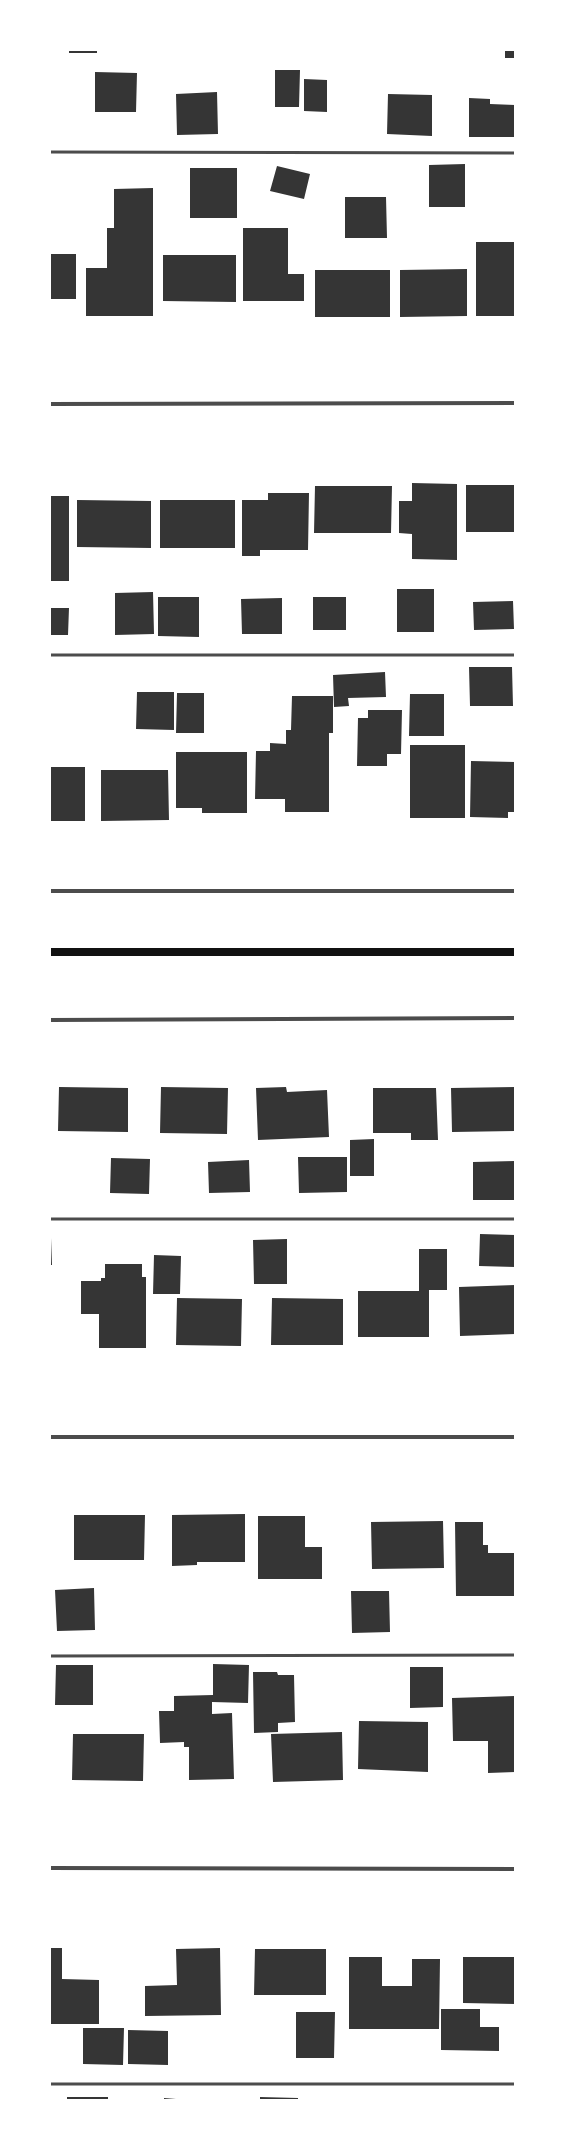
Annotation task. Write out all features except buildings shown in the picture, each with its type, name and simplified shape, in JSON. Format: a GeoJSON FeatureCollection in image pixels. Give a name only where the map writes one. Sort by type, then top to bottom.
{"type":"FeatureCollection","features":[{"type":"Feature","properties":{"kind":"main road"},"geometry":{"type":"LineString","coordinates":[[50,952],[515,952]]}},
{"type":"Feature","properties":{"kind":"street"},"geometry":{"type":"LineString","coordinates":[[50,404],[515,404]]}},
{"type":"Feature","properties":{"kind":"street"},"geometry":{"type":"LineString","coordinates":[[50,891],[515,891]]}},
{"type":"Feature","properties":{"kind":"street"},"geometry":{"type":"LineString","coordinates":[[50,1020],[515,1018]]}},
{"type":"Feature","properties":{"kind":"street"},"geometry":{"type":"LineString","coordinates":[[50,1437],[515,1437]]}},
{"type":"Feature","properties":{"kind":"street"},"geometry":{"type":"LineString","coordinates":[[50,1868],[515,1869]]}},
{"type":"Feature","properties":{"kind":"lane"},"geometry":{"type":"LineString","coordinates":[[50,152],[515,153]]}},
{"type":"Feature","properties":{"kind":"lane"},"geometry":{"type":"LineString","coordinates":[[50,656],[515,655]]}},
{"type":"Feature","properties":{"kind":"lane"},"geometry":{"type":"LineString","coordinates":[[50,1219],[515,1219]]}},
{"type":"Feature","properties":{"kind":"lane"},"geometry":{"type":"LineString","coordinates":[[50,1656],[515,1654]]}},
{"type":"Feature","properties":{"kind":"lane"},"geometry":{"type":"LineString","coordinates":[[50,2084],[515,2084]]}}]}
